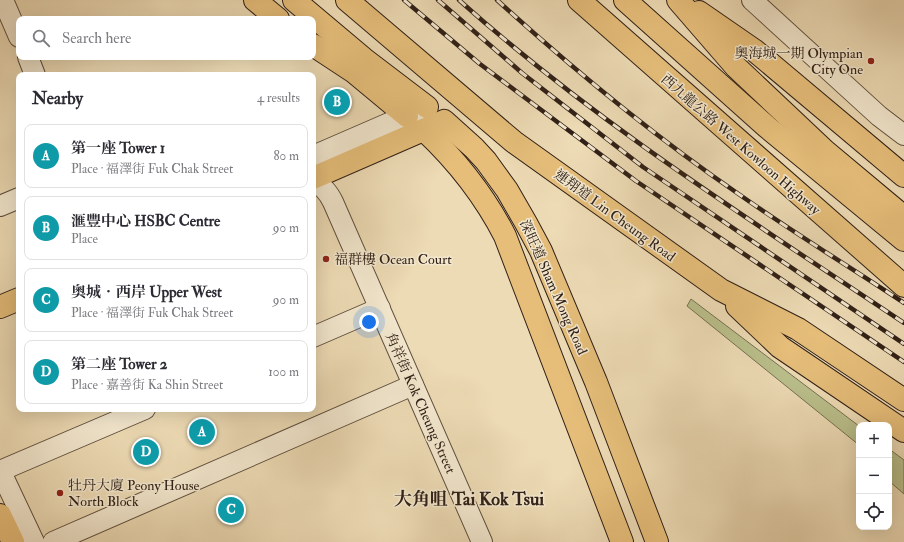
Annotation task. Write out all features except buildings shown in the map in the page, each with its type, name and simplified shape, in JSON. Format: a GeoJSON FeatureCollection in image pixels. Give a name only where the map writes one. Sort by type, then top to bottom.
{"type":"FeatureCollection","features":[{"type":"Feature","properties":{"kind":"main road"},"geometry":{"type":"LineString","coordinates":[[255,0],[274,16]]}},
{"type":"Feature","properties":{"kind":"main road","name":"深旺道 Sham Mong Road"},"geometry":{"type":"LineString","coordinates":[[294,0],[313,16]]}},
{"type":"Feature","properties":{"kind":"main road","name":"連翔道 Lin Cheung Road"},"geometry":{"type":"LineString","coordinates":[[347,0],[514,142],[721,290],[798,330],[904,400]]}},
{"type":"Feature","properties":{"kind":"main road","name":"西九龍公路 West Kowloon Highway"},"geometry":{"type":"LineString","coordinates":[[579,0],[904,286]]}},
{"type":"Feature","properties":{"kind":"main road"},"geometry":{"type":"LineString","coordinates":[[625,0],[767,127],[904,240]]}},
{"type":"Feature","properties":{"kind":"main road"},"geometry":{"type":"LineString","coordinates":[[679,0],[754,50],[904,176]]}},
{"type":"Feature","properties":{"kind":"main road"},"geometry":{"type":"LineString","coordinates":[[679,0],[736,67],[825,151],[904,216]]}},
{"type":"Feature","properties":{"kind":"main road","name":"深旺道 Sham Mong Road"},"geometry":{"type":"LineString","coordinates":[[316,19],[364,59],[426,107]]}},
{"type":"Feature","properties":{"kind":"main road","name":"深旺道 Sham Mong Road"},"geometry":{"type":"LineString","coordinates":[[316,47],[354,72],[407,116]]}},
{"type":"Feature","properties":{"kind":"main road"},"geometry":{"type":"LineString","coordinates":[[316,177],[444,121]]}},
{"type":"Feature","properties":{"kind":"main road","name":"深旺道 Sham Mong Road"},"geometry":{"type":"LineString","coordinates":[[444,121],[486,160],[507,190],[541,251],[596,382],[657,542]]}},
{"type":"Feature","properties":{"kind":"main road","name":"深旺道 Sham Mong Road"},"geometry":{"type":"LineString","coordinates":[[424,130],[457,163],[497,219],[505,236],[622,542]]}},
{"type":"Feature","properties":{"kind":"main road"},"geometry":{"type":"LineString","coordinates":[[721,290],[780,347],[904,431]]}},
{"type":"Feature","properties":{"kind":"main road"},"geometry":{"type":"LineString","coordinates":[[0,307],[16,300]]}},
{"type":"Feature","properties":{"kind":"main road"},"geometry":{"type":"LineString","coordinates":[[580,430],[581,395],[589,384],[596,382]]}},
{"type":"Feature","properties":{"kind":"main road"},"geometry":{"type":"LineString","coordinates":[[0,515],[14,542]]}},
{"type":"Feature","properties":{"kind":"street"},"geometry":{"type":"LineString","coordinates":[[3,0],[16,30]]}},
{"type":"Feature","properties":{"kind":"street"},"geometry":{"type":"LineString","coordinates":[[752,0],[879,116],[904,135]]}},
{"type":"Feature","properties":{"kind":"street"},"geometry":{"type":"LineString","coordinates":[[29,60],[34,72]]}},
{"type":"Feature","properties":{"kind":"street"},"geometry":{"type":"LineString","coordinates":[[316,155],[426,107]]}},
{"type":"Feature","properties":{"kind":"street","name":"深旺道 Sham Mong Road"},"geometry":{"type":"LineString","coordinates":[[426,107],[444,121]]}},
{"type":"Feature","properties":{"kind":"street","name":"深旺道 Sham Mong Road"},"geometry":{"type":"LineString","coordinates":[[407,116],[424,130]]}},
{"type":"Feature","properties":{"kind":"street","name":"角祥街 Kok Cheung Street"},"geometry":{"type":"LineString","coordinates":[[316,183],[322,186],[329,193],[482,542]]}},
{"type":"Feature","properties":{"kind":"street"},"geometry":{"type":"LineString","coordinates":[[0,206],[16,199]]}},
{"type":"Feature","properties":{"kind":"street"},"geometry":{"type":"LineString","coordinates":[[316,336],[380,308]]}},
{"type":"Feature","properties":{"kind":"street"},"geometry":{"type":"LineString","coordinates":[[53,542],[413,385]]}},
{"type":"Feature","properties":{"kind":"street"},"geometry":{"type":"LineString","coordinates":[[34,542],[0,471],[138,412]]}},
{"type":"Feature","properties":{"kind":"green space"},"geometry":{"type":"Polygon","coordinates":[[[691,299],[856,424],[856,443],[687,306],[691,299]]]}},
{"type":"Feature","properties":{"kind":"green space"},"geometry":{"type":"Polygon","coordinates":[[[892,451],[904,460],[904,494],[892,484],[892,451]]]}},
{"type":"Feature","properties":{"kind":"railway"},"geometry":{"type":"LineString","coordinates":[[404,0],[480,64],[636,181],[904,362]]}},
{"type":"Feature","properties":{"kind":"railway"},"geometry":{"type":"LineString","coordinates":[[438,0],[522,73],[643,167],[904,344]]}},
{"type":"Feature","properties":{"kind":"railway"},"geometry":{"type":"LineString","coordinates":[[459,0],[511,45],[620,129],[733,208],[904,323]]}},
{"type":"Feature","properties":{"kind":"railway"},"geometry":{"type":"LineString","coordinates":[[497,0],[555,52],[615,102],[708,173],[760,209],[904,303]]}},
{"type":"Feature","properties":{"kind":"place","name":"奧海城一期 Olympian City One"},"geometry":{"type":"Point","coordinates":[871,61]}},
{"type":"Feature","properties":{"kind":"place","name":"滙豐中心 HSBC Centre"},"geometry":{"type":"Point","coordinates":[337,102]}},
{"type":"Feature","properties":{"kind":"place","name":"福群樓 Ocean Court"},"geometry":{"type":"Point","coordinates":[326,259]}},
{"type":"Feature","properties":{"kind":"place","name":"第一座 Tower 1"},"geometry":{"type":"Point","coordinates":[202,432]}},
{"type":"Feature","properties":{"kind":"place","name":"第二座 Tower 2"},"geometry":{"type":"Point","coordinates":[146,452]}},
{"type":"Feature","properties":{"kind":"place","name":"牡丹大廈 Peony House North Block"},"geometry":{"type":"Point","coordinates":[60,493]}},
{"type":"Feature","properties":{"kind":"place","name":"奧城．西岸 Upper West"},"geometry":{"type":"Point","coordinates":[231,510]}},
{"type":"Feature","properties":{"kind":"district","name":"大角咀 Tai Kok Tsui"},"geometry":{"type":"Point","coordinates":[469,499]}}]}
